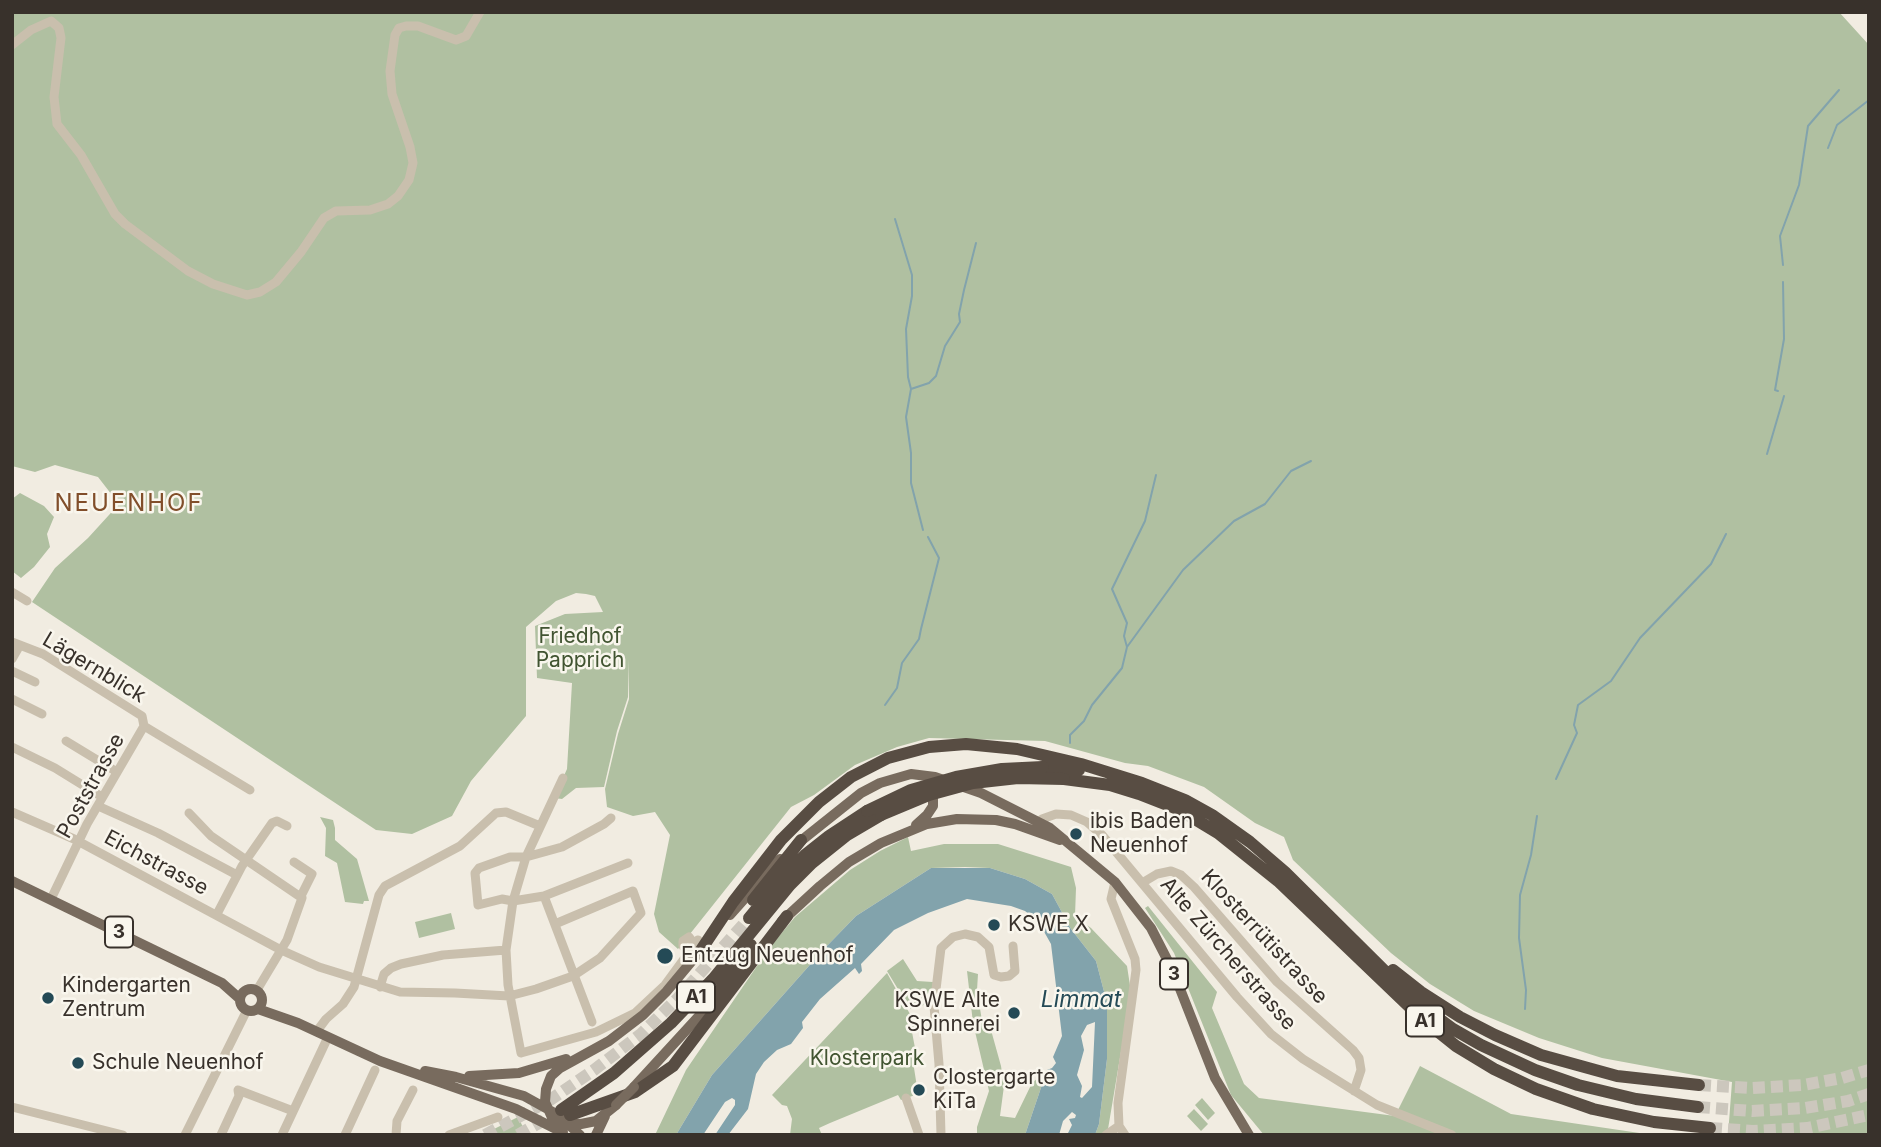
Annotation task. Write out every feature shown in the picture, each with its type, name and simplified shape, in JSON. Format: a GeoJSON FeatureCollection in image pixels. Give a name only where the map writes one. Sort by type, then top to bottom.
{"type":"FeatureCollection","features":[{"type":"Feature","properties":{"kind":"highway"},"geometry":{"type":"LineString","coordinates":[[695,947],[807,813],[846,780],[874,765],[908,752],[939,746],[986,745],[1034,752],[1107,773]]}},
{"type":"Feature","properties":{"kind":"highway","name":"A1"},"geometry":{"type":"LineString","coordinates":[[801,841],[745,916],[805,855],[829,836],[867,811],[911,790],[956,777],[1002,769],[1043,767],[1107,773],[1171,794],[1225,823],[1274,862],[1354,938],[1434,1000],[1481,1028],[1556,1060],[1609,1074],[1648,1081],[1699,1085]]}},
{"type":"Feature","properties":{"kind":"highway","name":"A1"},"geometry":{"type":"LineString","coordinates":[[561,1120],[671,1023],[713,979],[780,897],[812,863],[848,835],[881,815],[929,795],[974,783],[1018,778],[1064,779],[1110,786],[1153,799],[1219,833],[1278,881],[1421,1018],[1456,1046],[1494,1069],[1543,1092],[1593,1109],[1646,1121],[1710,1128]]}},
{"type":"Feature","properties":{"kind":"highway"},"geometry":{"type":"LineString","coordinates":[[708,1007],[812,863]]}},
{"type":"Feature","properties":{"kind":"highway"},"geometry":{"type":"LineString","coordinates":[[561,1120],[635,1092],[667,1072],[690,1046],[787,916]]}},
{"type":"Feature","properties":{"kind":"highway","name":"A1"},"geometry":{"type":"LineString","coordinates":[[1354,938],[1369,957],[1427,1010],[1453,1029],[1494,1052],[1535,1070],[1592,1089],[1636,1099],[1698,1107]]}},
{"type":"Feature","properties":{"kind":"main road","name":"3"},"geometry":{"type":"LineString","coordinates":[[561,1120],[545,1095],[551,1076],[617,1036],[650,1009],[695,947],[768,872],[801,841],[861,793],[899,777],[922,775],[960,785],[1004,803],[1038,827]]}},
{"type":"Feature","properties":{"kind":"main road"},"geometry":{"type":"LineString","coordinates":[[899,777],[923,784],[932,795],[931,810],[911,830]]}},
{"type":"Feature","properties":{"kind":"main road","name":"3"},"geometry":{"type":"LineString","coordinates":[[604,1116],[708,1007],[769,934],[849,863],[881,843],[911,830],[945,820],[971,818],[1050,828],[1115,882],[1141,913],[1161,945],[1215,1079],[1249,1135]]}},
{"type":"Feature","properties":{"kind":"main road","name":"3"},"geometry":{"type":"LineString","coordinates":[[12,881],[380,1061],[418,1076],[457,1082],[507,1097],[561,1120]]}},
{"type":"Feature","properties":{"kind":"main road","name":"3"},"geometry":{"type":"LineString","coordinates":[[457,1082],[524,1072],[589,1052]]}},
{"type":"Feature","properties":{"kind":"main road","name":"3"},"geometry":{"type":"LineString","coordinates":[[457,1082],[524,1112],[561,1120]]}},
{"type":"Feature","properties":{"kind":"main road"},"geometry":{"type":"LineString","coordinates":[[561,1120],[586,1123],[604,1116]]}},
{"type":"Feature","properties":{"kind":"main road"},"geometry":{"type":"LineString","coordinates":[[596,1135],[604,1116]]}},
{"type":"Feature","properties":{"kind":"main road"},"geometry":{"type":"LineString","coordinates":[[561,1120],[580,1135]]}},
{"type":"Feature","properties":{"kind":"street"},"geometry":{"type":"LineString","coordinates":[[12,46],[31,30],[51,21],[60,28],[54,97],[57,124],[81,155],[115,214],[188,271],[213,284],[247,295],[260,292],[276,282],[296,260],[324,218],[336,211],[370,209],[388,204],[398,196],[409,180],[413,163],[392,94],[390,71],[395,35],[399,28],[418,26],[456,40],[466,36],[480,12]]}},
{"type":"Feature","properties":{"kind":"street"},"geometry":{"type":"LineString","coordinates":[[12,592],[26,601]]}},
{"type":"Feature","properties":{"kind":"street"},"geometry":{"type":"LineString","coordinates":[[12,659],[16,643]]}},
{"type":"Feature","properties":{"kind":"street","name":"Lägernblick"},"geometry":{"type":"LineString","coordinates":[[16,643],[43,654],[142,716],[144,726]]}},
{"type":"Feature","properties":{"kind":"street"},"geometry":{"type":"LineString","coordinates":[[12,671],[35,682]]}},
{"type":"Feature","properties":{"kind":"street"},"geometry":{"type":"LineString","coordinates":[[12,699],[42,714]]}},
{"type":"Feature","properties":{"kind":"street","name":"Poststrasse"},"geometry":{"type":"LineString","coordinates":[[51,899],[100,801],[144,726],[250,790]]}},
{"type":"Feature","properties":{"kind":"street"},"geometry":{"type":"LineString","coordinates":[[66,741],[117,772]]}},
{"type":"Feature","properties":{"kind":"street"},"geometry":{"type":"LineString","coordinates":[[12,747],[65,773],[100,801],[237,875]]}},
{"type":"Feature","properties":{"kind":"street"},"geometry":{"type":"LineString","coordinates":[[563,778],[526,857],[513,901],[506,950],[509,996],[521,1053],[596,1032],[628,1017],[658,993],[695,947]]}},
{"type":"Feature","properties":{"kind":"street","name":"Eichstrasse"},"geometry":{"type":"LineString","coordinates":[[12,812],[78,842],[281,950],[319,967],[408,993],[509,996],[536,989],[573,976],[600,958],[641,913],[633,891],[555,924]]}},
{"type":"Feature","properties":{"kind":"street"},"geometry":{"type":"LineString","coordinates":[[282,1135],[323,1034],[326,1019],[343,1004],[357,979],[379,895],[385,886],[460,846],[496,813],[506,812],[540,825]]}},
{"type":"Feature","properties":{"kind":"street"},"geometry":{"type":"LineString","coordinates":[[185,1135],[252,1000],[281,950],[303,901],[301,896],[211,836],[189,813]]}},
{"type":"Feature","properties":{"kind":"street","name":"Alte Zürcherstrasse"},"geometry":{"type":"LineString","coordinates":[[1038,827],[1050,815],[1064,813],[1087,822],[1102,835],[1261,1024],[1289,1050],[1395,1113],[1452,1135]]}},
{"type":"Feature","properties":{"kind":"street"},"geometry":{"type":"LineString","coordinates":[[611,818],[562,847],[526,857],[510,857],[479,868],[475,873],[474,907],[502,899],[513,901],[540,897],[628,863]]}},
{"type":"Feature","properties":{"kind":"street"},"geometry":{"type":"LineString","coordinates":[[217,914],[246,860],[272,823],[277,821],[287,826]]}},
{"type":"Feature","properties":{"kind":"street"},"geometry":{"type":"LineString","coordinates":[[294,862],[312,874],[301,896]]}},
{"type":"Feature","properties":{"kind":"street","name":"Klosterrütistrasse"},"geometry":{"type":"LineString","coordinates":[[1142,883],[1157,874],[1171,871],[1181,875],[1194,887],[1283,988],[1353,1050],[1359,1058],[1361,1070],[1354,1091]]}},
{"type":"Feature","properties":{"kind":"street"},"geometry":{"type":"LineString","coordinates":[[1115,882],[1111,899],[1135,959],[1136,970],[1118,1104],[1119,1126],[1125,1135]]}},
{"type":"Feature","properties":{"kind":"street"},"geometry":{"type":"LineString","coordinates":[[540,897],[555,924],[592,1022]]}},
{"type":"Feature","properties":{"kind":"street"},"geometry":{"type":"LineString","coordinates":[[941,1135],[939,1064],[933,1006],[941,947],[953,937],[965,934],[978,937],[989,947],[994,975],[1001,977],[1009,976],[1015,971],[1013,946]]}},
{"type":"Feature","properties":{"kind":"street"},"geometry":{"type":"LineString","coordinates":[[380,987],[384,974],[401,964],[443,955],[506,950]]}},
{"type":"Feature","properties":{"kind":"street"},"geometry":{"type":"LineString","coordinates":[[345,1135],[375,1070]]}},
{"type":"Feature","properties":{"kind":"street"},"geometry":{"type":"LineString","coordinates":[[221,1135],[239,1096],[238,1090],[293,1111]]}},
{"type":"Feature","properties":{"kind":"street"},"geometry":{"type":"LineString","coordinates":[[396,1135],[397,1121],[413,1090]]}},
{"type":"Feature","properties":{"kind":"street"},"geometry":{"type":"LineString","coordinates":[[906,1098],[919,1135]]}},
{"type":"Feature","properties":{"kind":"street"},"geometry":{"type":"LineString","coordinates":[[12,1107],[123,1135]]}},
{"type":"Feature","properties":{"kind":"street"},"geometry":{"type":"LineString","coordinates":[[449,1135],[498,1116]]}},
{"type":"Feature","properties":{"kind":"street"},"geometry":{"type":"LineString","coordinates":[[1107,1135],[1119,1126]]}},
{"type":"Feature","properties":{"kind":"green space","name":"Friedhof Papprich"},"geometry":{"type":"Polygon","coordinates":[[[12,12],[1839,12],[1869,45],[1869,1135],[1728,1135],[1732,1082],[1602,1058],[1539,1038],[1474,1011],[1430,984],[1391,953],[1293,860],[1284,837],[1255,823],[1204,787],[1148,766],[1125,763],[1045,741],[929,738],[897,747],[855,765],[814,795],[791,807],[678,949],[659,932],[654,914],[670,835],[655,812],[633,816],[607,807],[605,789],[629,699],[629,659],[628,697],[617,731],[604,787],[576,788],[562,799],[554,798],[567,769],[572,683],[537,678],[535,626],[565,614],[603,612],[595,596],[586,594],[576,593],[556,601],[526,627],[526,716],[471,781],[452,816],[412,834],[376,830],[32,602],[55,568],[88,538],[119,504],[98,477],[55,465],[35,472],[12,466],[12,12]]]}},
{"type":"Feature","properties":{"kind":"green space"},"geometry":{"type":"Polygon","coordinates":[[[20,493],[44,506],[54,517],[47,534],[50,547],[21,578],[12,571],[12,499],[20,493]]]}},
{"type":"Feature","properties":{"kind":"green space"},"geometry":{"type":"Polygon","coordinates":[[[320,817],[333,820],[335,840],[357,859],[369,901],[364,901],[363,904],[345,902],[337,863],[325,856],[326,828],[320,817]]]}},
{"type":"Feature","properties":{"kind":"green space"},"geometry":{"type":"Polygon","coordinates":[[[908,837],[911,851],[944,844],[998,844],[1071,867],[1076,888],[1075,916],[1091,928],[1127,966],[1131,992],[1107,1135],[1095,1135],[1099,1124],[1107,1059],[1107,1003],[1096,961],[1071,929],[1052,894],[1025,879],[990,868],[965,867],[931,868],[856,916],[712,1075],[676,1135],[655,1135],[686,1070],[770,947],[795,917],[850,870],[908,837]]]}},
{"type":"Feature","properties":{"kind":"green space"},"geometry":{"type":"Polygon","coordinates":[[[1148,906],[1217,992],[1212,1008],[1244,1084],[1259,1098],[1395,1116],[1420,1066],[1511,1114],[1653,1135],[1264,1135],[1231,1095],[1174,953],[1145,908],[1148,906]]]}},
{"type":"Feature","properties":{"kind":"green space"},"geometry":{"type":"Polygon","coordinates":[[[451,913],[455,929],[419,938],[415,922],[451,913]]]}},
{"type":"Feature","properties":{"kind":"green space"},"geometry":{"type":"Polygon","coordinates":[[[903,959],[917,981],[933,982],[931,1003],[910,1009],[887,971],[903,959]]]}},
{"type":"Feature","properties":{"kind":"green space"},"geometry":{"type":"Polygon","coordinates":[[[967,971],[978,974],[977,990],[983,1027],[991,1030],[1001,1066],[1004,1086],[1000,1116],[1015,1118],[1032,1083],[1047,1070],[1025,1135],[977,1135],[977,1127],[989,1091],[973,1023],[967,971]]]}},
{"type":"Feature","properties":{"kind":"green space","name":"Klosterpark"},"geometry":{"type":"Polygon","coordinates":[[[887,973],[915,1023],[912,1032],[915,1048],[911,1049],[917,1087],[914,1088],[915,1095],[901,1100],[898,1095],[830,1123],[819,1128],[822,1135],[790,1135],[792,1119],[787,1106],[782,1105],[772,1095],[887,973]]]}},
{"type":"Feature","properties":{"kind":"green space"},"geometry":{"type":"Polygon","coordinates":[[[1202,1098],[1215,1113],[1208,1120],[1195,1105],[1202,1098]]]}},
{"type":"Feature","properties":{"kind":"green space"},"geometry":{"type":"Polygon","coordinates":[[[1194,1109],[1208,1124],[1201,1131],[1187,1116],[1194,1109]]]}},
{"type":"Feature","properties":{"kind":"green space"},"geometry":{"type":"Polygon","coordinates":[[[518,1117],[527,1135],[482,1135],[518,1117]]]}},
{"type":"Feature","properties":{"kind":"water","name":"Limmat"},"geometry":{"type":"Polygon","coordinates":[[[931,868],[990,868],[1025,879],[1052,894],[1071,929],[1096,961],[1107,1003],[1107,1059],[1099,1124],[1095,1135],[1067,1135],[1072,1125],[1069,1119],[1075,1118],[1076,1115],[1072,1112],[1063,1121],[1059,1135],[1025,1135],[1047,1070],[1056,1063],[1053,1057],[1062,1036],[1051,944],[1038,921],[1025,911],[967,899],[928,913],[894,930],[861,964],[862,971],[859,974],[855,968],[820,999],[802,1022],[803,1028],[791,1044],[777,1050],[764,1062],[756,1074],[748,1109],[728,1135],[715,1135],[735,1105],[732,1098],[725,1102],[703,1135],[676,1135],[712,1075],[856,916],[931,868]],[[1095,1022],[1087,1025],[1081,1036],[1084,1050],[1077,1075],[1082,1086],[1080,1097],[1092,1087],[1095,1022]]]}},
{"type":"Feature","properties":{"kind":"waterway"},"geometry":{"type":"LineString","coordinates":[[1783,265],[1780,236],[1799,185],[1808,126],[1839,90]]}},
{"type":"Feature","properties":{"kind":"waterway"},"geometry":{"type":"LineString","coordinates":[[1828,148],[1837,125],[1869,100]]}},
{"type":"Feature","properties":{"kind":"waterway"},"geometry":{"type":"LineString","coordinates":[[895,219],[912,275],[912,296],[906,329],[911,389],[906,417],[911,453],[911,483],[923,530]]}},
{"type":"Feature","properties":{"kind":"waterway"},"geometry":{"type":"LineString","coordinates":[[911,389],[929,383],[936,376],[945,346],[960,322],[959,314],[976,243]]}},
{"type":"Feature","properties":{"kind":"waterway"},"geometry":{"type":"LineString","coordinates":[[1778,391],[1775,390],[1784,339],[1783,282]]}},
{"type":"Feature","properties":{"kind":"waterway"},"geometry":{"type":"LineString","coordinates":[[1767,454],[1784,396]]}},
{"type":"Feature","properties":{"kind":"waterway"},"geometry":{"type":"LineString","coordinates":[[1070,743],[1070,735],[1084,721],[1092,705],[1122,668],[1127,647],[1183,570],[1234,521],[1265,504],[1291,471],[1311,461]]}},
{"type":"Feature","properties":{"kind":"waterway"},"geometry":{"type":"LineString","coordinates":[[1127,647],[1124,636],[1127,623],[1112,589],[1145,521],[1156,475]]}},
{"type":"Feature","properties":{"kind":"waterway"},"geometry":{"type":"LineString","coordinates":[[1556,779],[1577,733],[1574,725],[1578,705],[1611,681],[1640,638],[1711,564],[1726,534]]}},
{"type":"Feature","properties":{"kind":"waterway"},"geometry":{"type":"LineString","coordinates":[[885,705],[897,688],[902,663],[919,639],[939,558],[928,537]]}},
{"type":"Feature","properties":{"kind":"waterway"},"geometry":{"type":"LineString","coordinates":[[1525,1009],[1526,990],[1519,938],[1520,895],[1531,855],[1537,816]]}},
{"type":"Feature","properties":{"kind":"tunnel"},"geometry":{"type":"LineString","coordinates":[[485,1135],[550,1100],[641,1034],[678,998],[749,918]]}},
{"type":"Feature","properties":{"kind":"tunnel"},"geometry":{"type":"LineString","coordinates":[[1699,1085],[1752,1088],[1803,1085],[1869,1070]]}},
{"type":"Feature","properties":{"kind":"tunnel"},"geometry":{"type":"LineString","coordinates":[[1698,1107],[1752,1111],[1805,1108],[1848,1101],[1869,1094]]}},
{"type":"Feature","properties":{"kind":"tunnel"},"geometry":{"type":"LineString","coordinates":[[1710,1128],[1753,1131],[1807,1128],[1869,1115]]}},
{"type":"Feature","properties":{"kind":"tunnel"},"geometry":{"type":"LineString","coordinates":[[518,1135],[551,1116]]}},
{"type":"Feature","properties":{"kind":"place","name":"ibis Baden Neuenhof"},"geometry":{"type":"Point","coordinates":[1076,834]}},
{"type":"Feature","properties":{"kind":"place","name":"KSWE X"},"geometry":{"type":"Point","coordinates":[994,925]}},
{"type":"Feature","properties":{"kind":"place","name":"Entzug Neuenhof"},"geometry":{"type":"Point","coordinates":[665,956]}},
{"type":"Feature","properties":{"kind":"place","name":"Kindergarten Zentrum"},"geometry":{"type":"Point","coordinates":[48,998]}},
{"type":"Feature","properties":{"kind":"place","name":"KSWE Alte Spinnerei"},"geometry":{"type":"Point","coordinates":[1014,1013]}},
{"type":"Feature","properties":{"kind":"place","name":"Schule Neuenhof"},"geometry":{"type":"Point","coordinates":[78,1063]}},
{"type":"Feature","properties":{"kind":"place","name":"Clostergarte KiTa"},"geometry":{"type":"Point","coordinates":[919,1090]}},
{"type":"Feature","properties":{"kind":"district","name":"NEUENHOF"},"geometry":{"type":"Point","coordinates":[129,504]}}]}
